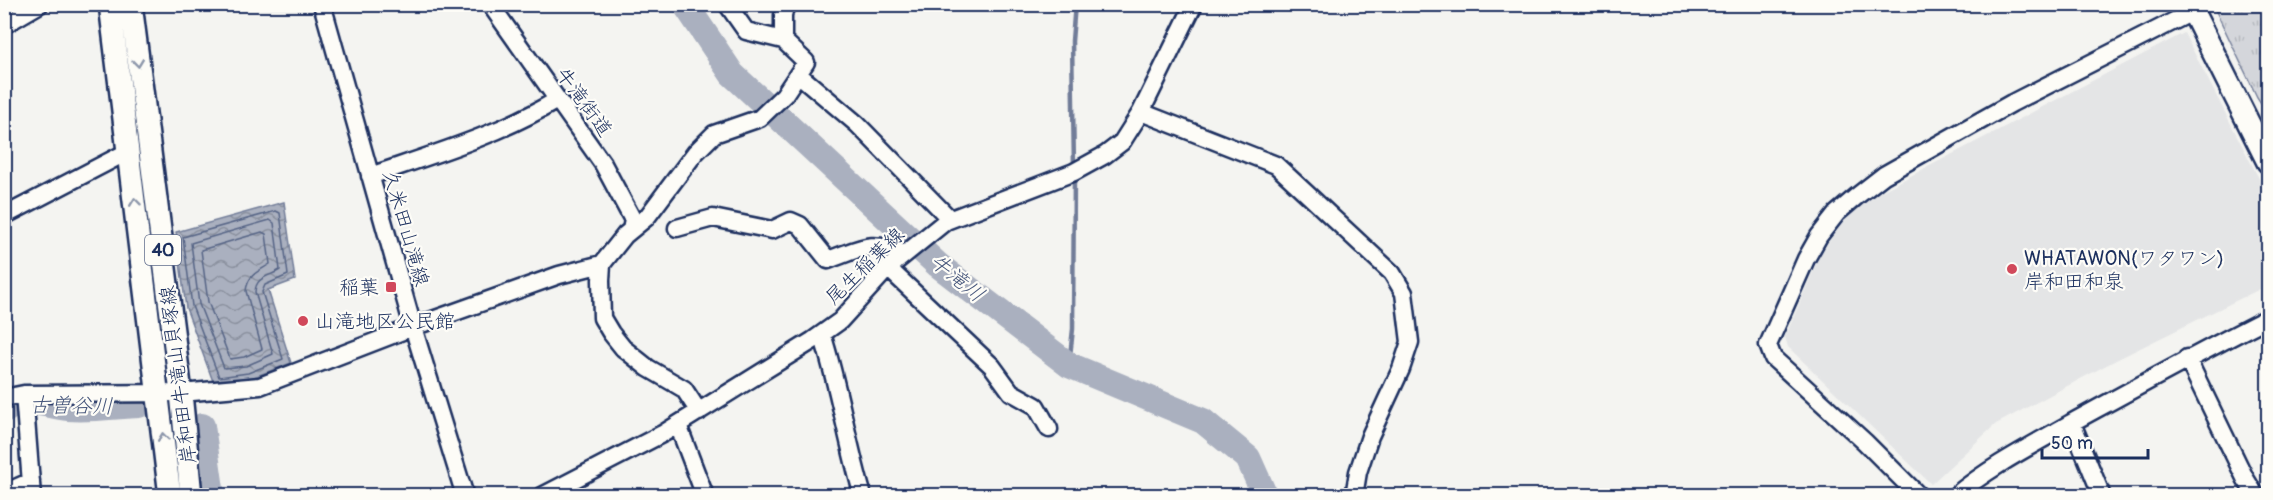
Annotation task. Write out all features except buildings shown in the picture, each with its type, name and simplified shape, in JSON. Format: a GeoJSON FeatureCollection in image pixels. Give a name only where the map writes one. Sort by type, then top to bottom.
{"type":"FeatureCollection","features":[{"type":"Feature","properties":{"kind":"main road","name":"岸和田牛滝山貝塚線"},"geometry":{"type":"LineString","coordinates":[[110,4],[170,495]]}},
{"type":"Feature","properties":{"kind":"main road","name":"岸和田牛滝山貝塚線"},"geometry":{"type":"LineString","coordinates":[[131,4],[181,393],[191,495]]}},
{"type":"Feature","properties":{"kind":"main road"},"geometry":{"type":"LineString","coordinates":[[2191,8],[2268,162]]}},
{"type":"Feature","properties":{"kind":"street"},"geometry":{"type":"LineString","coordinates":[[4,25],[40,4]]}},
{"type":"Feature","properties":{"kind":"street","name":"久米田山滝線"},"geometry":{"type":"LineString","coordinates":[[322,4],[413,327],[465,495]]}},
{"type":"Feature","properties":{"kind":"street","name":"牛滝街道"},"geometry":{"type":"LineString","coordinates":[[490,4],[603,164],[633,220],[631,230]]}},
{"type":"Feature","properties":{"kind":"street"},"geometry":{"type":"LineString","coordinates":[[699,412],[684,389],[648,368],[622,348],[602,318],[600,280],[602,264],[625,235],[647,217],[695,153],[714,134],[760,118],[784,95],[806,62],[783,40],[746,31],[727,4]]}},
{"type":"Feature","properties":{"kind":"street"},"geometry":{"type":"LineString","coordinates":[[783,40],[783,15],[786,4]]}},
{"type":"Feature","properties":{"kind":"street","name":"尾生稲葉線"},"geometry":{"type":"LineString","coordinates":[[542,495],[678,425],[822,334],[852,309],[888,268],[948,220],[1074,172],[1105,155],[1122,141],[1142,112],[1194,4]]}},
{"type":"Feature","properties":{"kind":"street"},"geometry":{"type":"LineString","coordinates":[[1919,495],[1773,358],[1768,345],[1806,259],[1837,213],[1884,176],[2012,103],[2191,8]]}},
{"type":"Feature","properties":{"kind":"street"},"geometry":{"type":"LineString","coordinates":[[798,74],[857,124],[948,220]]}},
{"type":"Feature","properties":{"kind":"street"},"geometry":{"type":"LineString","coordinates":[[370,176],[466,143],[530,116],[557,100]]}},
{"type":"Feature","properties":{"kind":"street"},"geometry":{"type":"LineString","coordinates":[[1142,112],[1276,165],[1392,273],[1404,293],[1410,342],[1401,369],[1370,436],[1358,472],[1354,495]]}},
{"type":"Feature","properties":{"kind":"street"},"geometry":{"type":"LineString","coordinates":[[4,216],[129,151]]}},
{"type":"Feature","properties":{"kind":"street"},"geometry":{"type":"LineString","coordinates":[[677,228],[713,218],[772,230],[791,221],[800,225],[828,261],[867,245],[885,245],[905,254]]}},
{"type":"Feature","properties":{"kind":"street"},"geometry":{"type":"LineString","coordinates":[[4,398],[24,394],[181,393],[260,386],[559,274],[602,264]]}},
{"type":"Feature","properties":{"kind":"street"},"geometry":{"type":"LineString","coordinates":[[888,268],[992,366],[1011,392],[1036,406],[1048,429]]}},
{"type":"Feature","properties":{"kind":"street"},"geometry":{"type":"LineString","coordinates":[[1955,495],[2013,455],[2187,358],[2268,318]]}},
{"type":"Feature","properties":{"kind":"street"},"geometry":{"type":"LineString","coordinates":[[822,334],[835,376],[862,495]]}},
{"type":"Feature","properties":{"kind":"street"},"geometry":{"type":"LineString","coordinates":[[2187,358],[2245,478],[2256,495]]}},
{"type":"Feature","properties":{"kind":"street"},"geometry":{"type":"LineString","coordinates":[[4,493],[32,488],[24,394]]}},
{"type":"Feature","properties":{"kind":"street"},"geometry":{"type":"LineString","coordinates":[[2072,423],[2102,495]]}},
{"type":"Feature","properties":{"kind":"street"},"geometry":{"type":"LineString","coordinates":[[678,425],[705,495]]}},
{"type":"Feature","properties":{"kind":"shaded area"},"geometry":{"type":"Polygon","coordinates":[[[2184,33],[2268,196],[2268,285],[2116,360],[1996,424],[1931,484],[1788,347],[1785,337],[1820,255],[1843,221],[1876,194],[2184,33]]]}},
{"type":"Feature","properties":{"kind":"green space"},"geometry":{"type":"Polygon","coordinates":[[[2213,5],[2268,5],[2268,114],[2257,97],[2213,5]]]}},
{"type":"Feature","properties":{"kind":"water"},"geometry":{"type":"Polygon","coordinates":[[[284,202],[295,280],[268,290],[291,363],[249,379],[214,384],[186,308],[176,232],[284,202]]]}},
{"type":"Feature","properties":{"kind":"waterway"},"geometry":{"type":"LineString","coordinates":[[326,8],[338,4]]}},
{"type":"Feature","properties":{"kind":"waterway","name":"牛滝川"},"geometry":{"type":"LineString","coordinates":[[685,4],[732,74],[938,265],[1069,365],[1203,421],[1248,458],[1265,496]]}},
{"type":"Feature","properties":{"kind":"waterway"},"geometry":{"type":"LineString","coordinates":[[1074,167],[1072,41],[1075,4]]}},
{"type":"Feature","properties":{"kind":"waterway"},"geometry":{"type":"LineString","coordinates":[[1069,365],[1073,329],[1074,175]]}},
{"type":"Feature","properties":{"kind":"waterway","name":"古曽谷川"},"geometry":{"type":"LineString","coordinates":[[4,411],[12,406],[28,402],[77,408],[139,405]]}},
{"type":"Feature","properties":{"kind":"waterway","name":"古曽谷川"},"geometry":{"type":"LineString","coordinates":[[202,426],[212,496]]}},
{"type":"Feature","properties":{"kind":"place","name":"WHATAWON(ワタワン) 岸和田和泉"},"geometry":{"type":"Point","coordinates":[2012,269]}},
{"type":"Feature","properties":{"kind":"place","name":"稲葉"},"geometry":{"type":"Point","coordinates":[391,287]}},
{"type":"Feature","properties":{"kind":"place","name":"山滝地区公民館"},"geometry":{"type":"Point","coordinates":[303,321]}}]}
